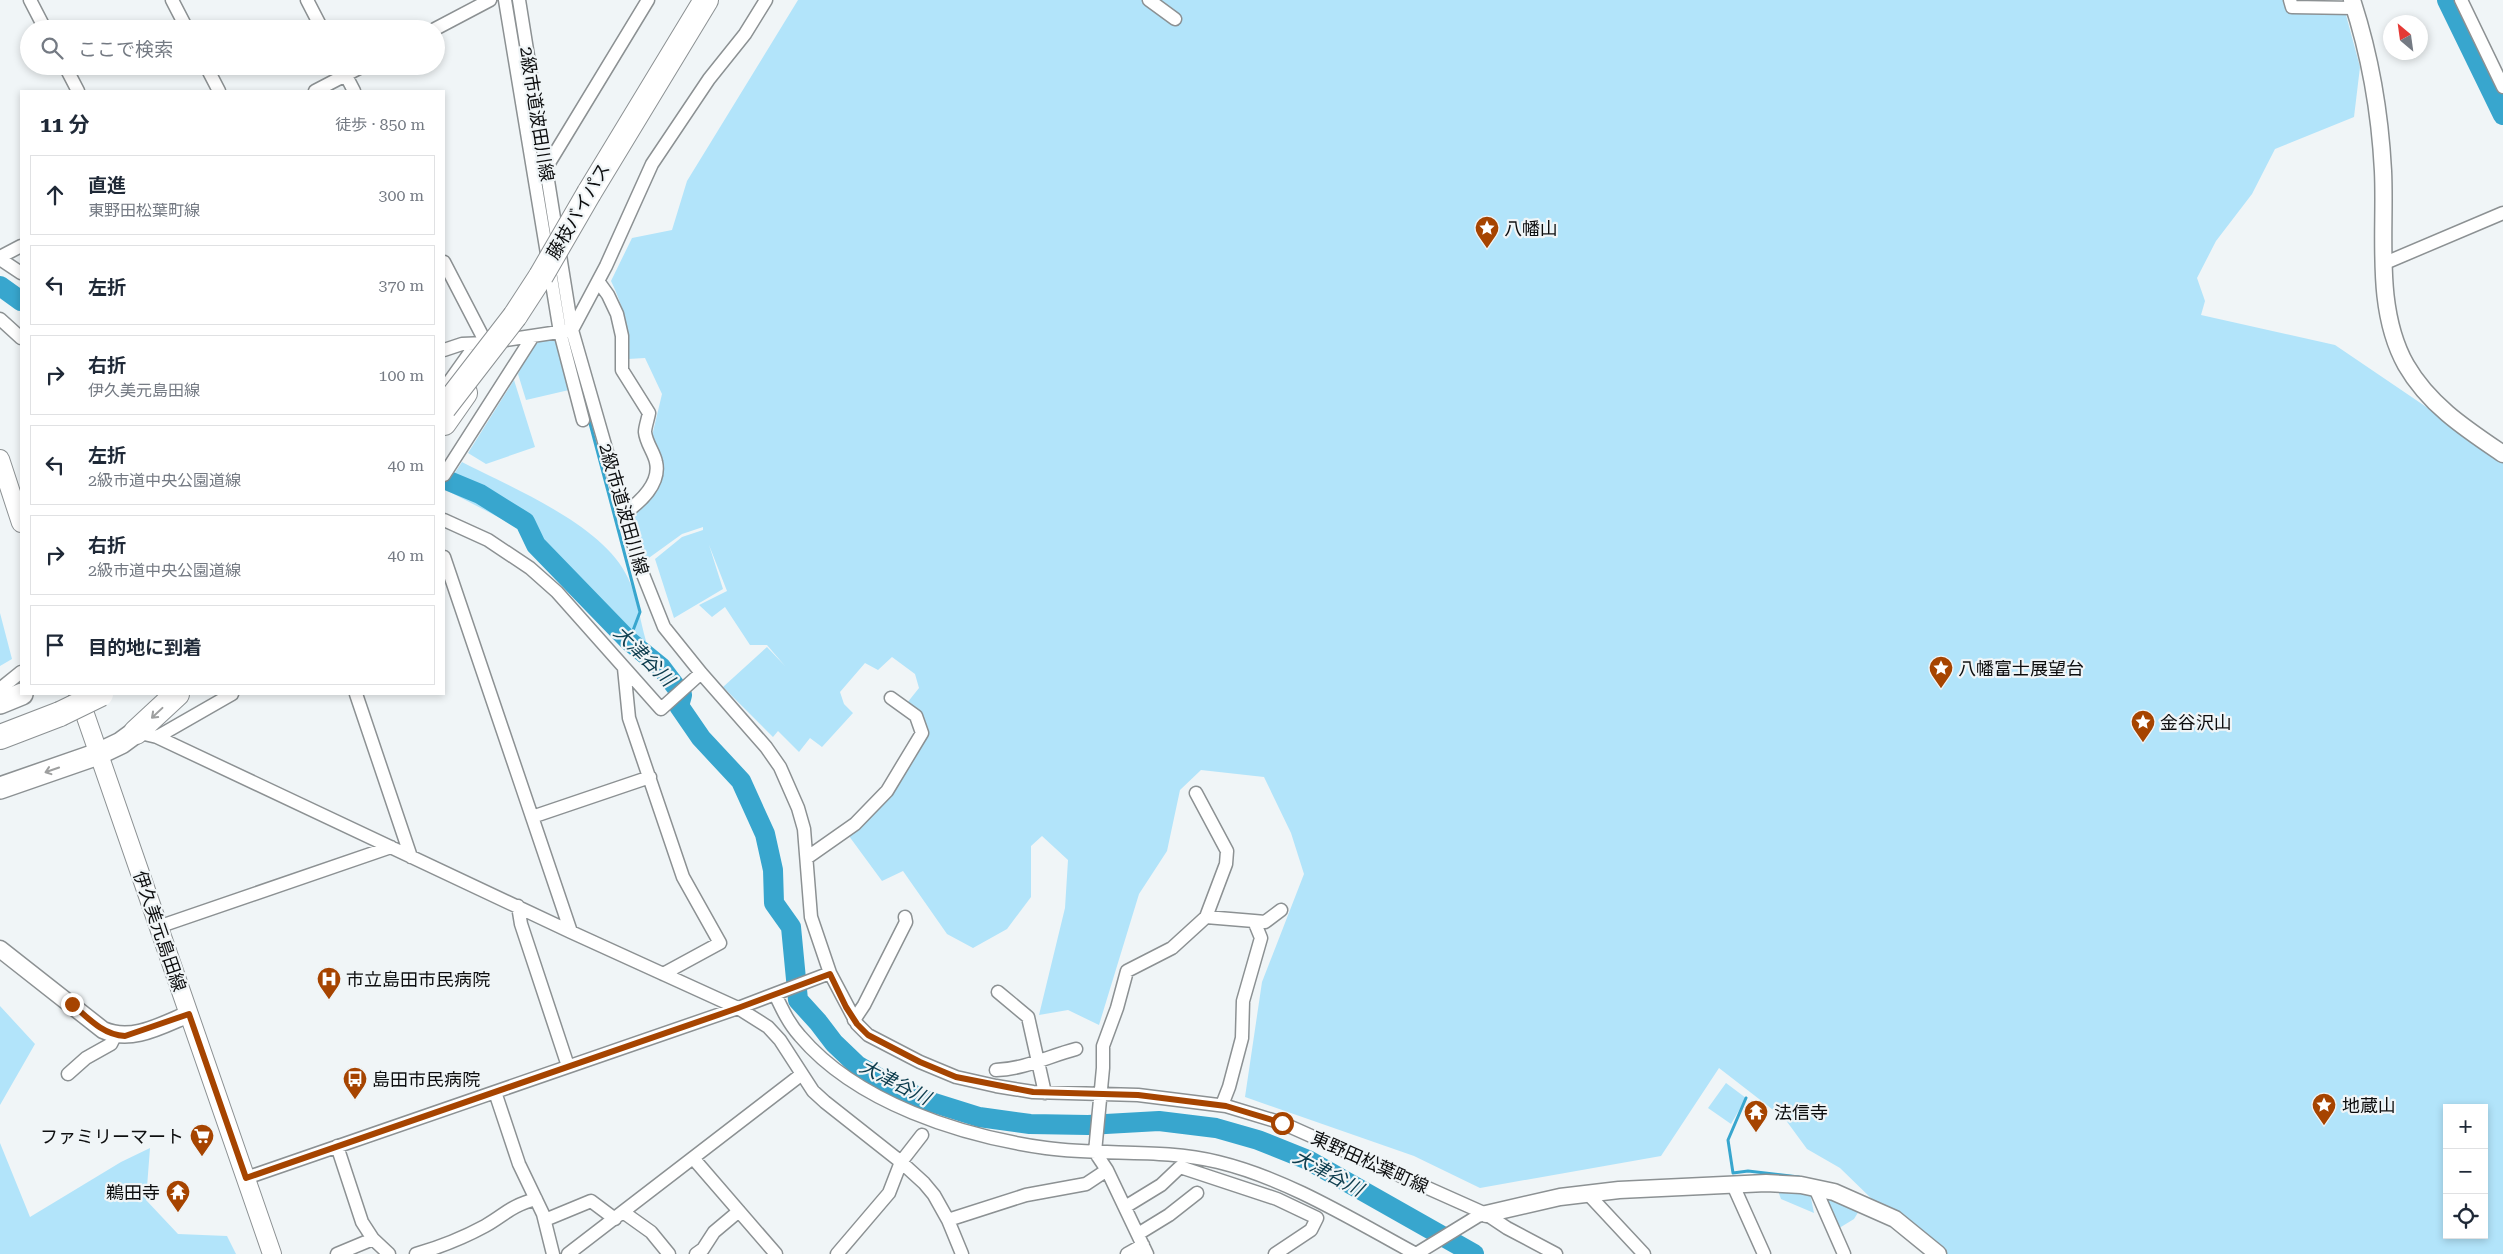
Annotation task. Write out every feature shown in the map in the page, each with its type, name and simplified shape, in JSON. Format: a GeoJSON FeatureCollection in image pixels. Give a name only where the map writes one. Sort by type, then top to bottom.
{"type":"FeatureCollection","features":[{"type":"Feature","properties":{"kind":"highway","name":"藤枝バイパス"},"geometry":{"type":"LineString","coordinates":[[445,417],[467,390],[515,316],[706,0]]}},
{"type":"Feature","properties":{"kind":"highway"},"geometry":{"type":"LineString","coordinates":[[445,407],[515,316]]}},
{"type":"Feature","properties":{"kind":"highway"},"geometry":{"type":"LineString","coordinates":[[445,422],[467,390]]}},
{"type":"Feature","properties":{"kind":"highway"},"geometry":{"type":"LineString","coordinates":[[0,703],[20,695]]}},
{"type":"Feature","properties":{"kind":"highway"},"geometry":{"type":"LineString","coordinates":[[0,737],[60,714],[99,695]]}},
{"type":"Feature","properties":{"kind":"highway"},"geometry":{"type":"LineString","coordinates":[[0,788],[98,754],[146,734],[176,695]]}},
{"type":"Feature","properties":{"kind":"main road"},"geometry":{"type":"LineString","coordinates":[[0,460],[20,520]]}},
{"type":"Feature","properties":{"kind":"main road","name":"伊久美元島田線"},"geometry":{"type":"LineString","coordinates":[[78,695],[272,1254]]}},
{"type":"Feature","properties":{"kind":"street"},"geometry":{"type":"LineString","coordinates":[[30,0],[40,20]]}},
{"type":"Feature","properties":{"kind":"street"},"geometry":{"type":"LineString","coordinates":[[172,0],[182,20]]}},
{"type":"Feature","properties":{"kind":"street"},"geometry":{"type":"LineString","coordinates":[[307,0],[317,20]]}},
{"type":"Feature","properties":{"kind":"street"},"geometry":{"type":"LineString","coordinates":[[445,24],[490,0]]}},
{"type":"Feature","properties":{"kind":"street"},"geometry":{"type":"LineString","coordinates":[[505,0],[583,420]]}},
{"type":"Feature","properties":{"kind":"street","name":"2級市道波田川線"},"geometry":{"type":"LineString","coordinates":[[519,0],[546,168],[566,331],[650,595],[664,627],[701,673],[766,747],[780,767],[798,808],[804,829],[808,857],[811,917],[830,974]]}},
{"type":"Feature","properties":{"kind":"street"},"geometry":{"type":"LineString","coordinates":[[546,168],[648,0]]}},
{"type":"Feature","properties":{"kind":"street"},"geometry":{"type":"LineString","coordinates":[[445,350],[462,344],[566,331],[598,281],[652,164],[709,79],[745,34],[766,0]]}},
{"type":"Feature","properties":{"kind":"street"},"geometry":{"type":"LineString","coordinates":[[1149,0],[1175,19]]}},
{"type":"Feature","properties":{"kind":"street"},"geometry":{"type":"LineString","coordinates":[[2290,0],[2292,7],[2353,4],[2371,74],[2377,110],[2383,171],[2387,306],[2392,327],[2406,364],[2430,398],[2446,413],[2503,454]]}},
{"type":"Feature","properties":{"kind":"street"},"geometry":{"type":"LineString","coordinates":[[2461,0],[2503,87]]}},
{"type":"Feature","properties":{"kind":"street"},"geometry":{"type":"LineString","coordinates":[[69,75],[77,90]]}},
{"type":"Feature","properties":{"kind":"street"},"geometry":{"type":"LineString","coordinates":[[211,75],[219,90]]}},
{"type":"Feature","properties":{"kind":"street"},"geometry":{"type":"LineString","coordinates":[[316,90],[338,75]]}},
{"type":"Feature","properties":{"kind":"street"},"geometry":{"type":"LineString","coordinates":[[346,75],[354,90]]}},
{"type":"Feature","properties":{"kind":"street"},"geometry":{"type":"LineString","coordinates":[[2385,263],[2503,213]]}},
{"type":"Feature","properties":{"kind":"street"},"geometry":{"type":"LineString","coordinates":[[20,247],[0,258],[20,272]]}},
{"type":"Feature","properties":{"kind":"street"},"geometry":{"type":"LineString","coordinates":[[445,264],[482,343]]}},
{"type":"Feature","properties":{"kind":"street"},"geometry":{"type":"LineString","coordinates":[[598,281],[608,295],[617,314],[622,336],[622,370],[648,413],[645,431],[656,462],[657,474],[650,489],[640,502],[624,513]]}},
{"type":"Feature","properties":{"kind":"street"},"geometry":{"type":"LineString","coordinates":[[0,319],[20,337]]}},
{"type":"Feature","properties":{"kind":"street"},"geometry":{"type":"LineString","coordinates":[[447,470],[533,336]]}},
{"type":"Feature","properties":{"kind":"street"},"geometry":{"type":"LineString","coordinates":[[445,388],[482,343]]}},
{"type":"Feature","properties":{"kind":"street"},"geometry":{"type":"LineString","coordinates":[[445,520],[488,540],[530,568],[557,592],[661,709],[701,673]]}},
{"type":"Feature","properties":{"kind":"street"},"geometry":{"type":"LineString","coordinates":[[445,560],[571,932]]}},
{"type":"Feature","properties":{"kind":"street"},"geometry":{"type":"LineString","coordinates":[[624,668],[629,718],[683,877],[720,943],[663,974]]}},
{"type":"Feature","properties":{"kind":"street"},"geometry":{"type":"LineString","coordinates":[[0,689],[20,673]]}},
{"type":"Feature","properties":{"kind":"street"},"geometry":{"type":"LineString","coordinates":[[146,734],[230,695]]}},
{"type":"Feature","properties":{"kind":"street"},"geometry":{"type":"LineString","coordinates":[[356,695],[411,857]]}},
{"type":"Feature","properties":{"kind":"street"},"geometry":{"type":"LineString","coordinates":[[808,857],[855,824],[887,791],[922,733],[916,716],[891,698]]}},
{"type":"Feature","properties":{"kind":"street"},"geometry":{"type":"LineString","coordinates":[[146,734],[738,1008],[768,1027],[790,1053],[813,1091],[901,1162],[934,1195],[948,1220],[962,1254]]}},
{"type":"Feature","properties":{"kind":"street"},"geometry":{"type":"LineString","coordinates":[[532,817],[650,778]]}},
{"type":"Feature","properties":{"kind":"street"},"geometry":{"type":"LineString","coordinates":[[1143,1244],[1107,1170],[1095,1151],[1103,1068],[1103,1046],[1117,1008],[1127,971],[1172,948],[1206,917],[1226,864],[1228,851],[1196,793]]}},
{"type":"Feature","properties":{"kind":"street"},"geometry":{"type":"LineString","coordinates":[[158,927],[391,847]]}},
{"type":"Feature","properties":{"kind":"street"},"geometry":{"type":"LineString","coordinates":[[518,906],[521,924],[568,1066]]}},
{"type":"Feature","properties":{"kind":"street"},"geometry":{"type":"LineString","coordinates":[[1206,917],[1265,922],[1280,910]]}},
{"type":"Feature","properties":{"kind":"street"},"geometry":{"type":"LineString","coordinates":[[854,1020],[864,1006],[906,922],[905,916]]}},
{"type":"Feature","properties":{"kind":"street"},"geometry":{"type":"LineString","coordinates":[[1222,1105],[1229,1087],[1242,1038],[1243,1002],[1261,938],[1254,921]]}},
{"type":"Feature","properties":{"kind":"street"},"geometry":{"type":"LineString","coordinates":[[0,949],[103,1030],[115,1036],[138,1034],[189,1014]]}},
{"type":"Feature","properties":{"kind":"street"},"geometry":{"type":"LineString","coordinates":[[246,1178],[738,1008],[830,974]]}},
{"type":"Feature","properties":{"kind":"street","name":"東野田松葉町線"},"geometry":{"type":"LineString","coordinates":[[830,974],[854,1020],[868,1035],[883,1044],[956,1077],[996,1086],[1045,1092],[1099,1096],[1138,1095],[1222,1105],[1282,1123],[1482,1215],[1556,1254]]}},
{"type":"Feature","properties":{"kind":"street"},"geometry":{"type":"LineString","coordinates":[[998,992],[1028,1017],[1045,1092]]}},
{"type":"Feature","properties":{"kind":"street"},"geometry":{"type":"LineString","coordinates":[[778,993],[788,1021],[815,1052],[835,1070],[885,1100],[966,1131],[1046,1148],[1158,1153],[1217,1162],[1266,1176],[1418,1253],[1482,1215],[1560,1197],[1619,1190],[1792,1184],[1834,1192],[1895,1219],[1931,1252]]}},
{"type":"Feature","properties":{"kind":"street"},"geometry":{"type":"LineString","coordinates":[[68,1074],[86,1058],[111,1044],[115,1036]]}},
{"type":"Feature","properties":{"kind":"street"},"geometry":{"type":"LineString","coordinates":[[996,1070],[1014,1070],[1039,1062],[1050,1056],[1076,1049]]}},
{"type":"Feature","properties":{"kind":"street"},"geometry":{"type":"LineString","coordinates":[[568,1254],[802,1074]]}},
{"type":"Feature","properties":{"kind":"street"},"geometry":{"type":"LineString","coordinates":[[495,1092],[519,1164],[545,1220],[553,1254]]}},
{"type":"Feature","properties":{"kind":"street"},"geometry":{"type":"LineString","coordinates":[[837,1254],[889,1193],[901,1162],[922,1134]]}},
{"type":"Feature","properties":{"kind":"street"},"geometry":{"type":"LineString","coordinates":[[337,1146],[362,1222],[373,1239],[389,1254]]}},
{"type":"Feature","properties":{"kind":"street"},"geometry":{"type":"LineString","coordinates":[[692,1158],[776,1254]]}},
{"type":"Feature","properties":{"kind":"street"},"geometry":{"type":"LineString","coordinates":[[1125,1207],[1162,1185],[1180,1168],[1277,1199],[1317,1218],[1312,1230],[1275,1254]]}},
{"type":"Feature","properties":{"kind":"street"},"geometry":{"type":"LineString","coordinates":[[948,1220],[1026,1195],[1086,1184],[1107,1170]]}},
{"type":"Feature","properties":{"kind":"street"},"geometry":{"type":"LineString","coordinates":[[1734,1185],[1764,1254]]}},
{"type":"Feature","properties":{"kind":"street"},"geometry":{"type":"LineString","coordinates":[[1815,1188],[1844,1254]]}},
{"type":"Feature","properties":{"kind":"street"},"geometry":{"type":"LineString","coordinates":[[1127,1254],[1143,1244],[1169,1215],[1197,1193]]}},
{"type":"Feature","properties":{"kind":"street"},"geometry":{"type":"LineString","coordinates":[[1588,1194],[1644,1254]]}},
{"type":"Feature","properties":{"kind":"street"},"geometry":{"type":"LineString","coordinates":[[416,1254],[463,1238],[487,1225],[514,1205],[536,1199]]}},
{"type":"Feature","properties":{"kind":"street"},"geometry":{"type":"LineString","coordinates":[[545,1220],[590,1201],[651,1232],[669,1254]]}},
{"type":"Feature","properties":{"kind":"street"},"geometry":{"type":"LineString","coordinates":[[696,1254],[703,1249],[714,1232],[739,1211]]}},
{"type":"Feature","properties":{"kind":"street"},"geometry":{"type":"LineString","coordinates":[[337,1254],[373,1239]]}},
{"type":"Feature","properties":{"kind":"shaded area"},"geometry":{"type":"Polygon","coordinates":[[[798,0],[2285,0],[2290,10],[2346,15],[2360,67],[2354,117],[2275,149],[2252,194],[2216,241],[2197,278],[2205,301],[2201,315],[2335,345],[2503,459],[2503,1254],[1947,1254],[1876,1203],[1840,1168],[1807,1149],[1785,1119],[1719,1068],[1661,1156],[1480,1188],[1414,1156],[1245,1097],[1262,982],[1304,874],[1291,833],[1264,777],[1201,770],[1180,790],[1167,851],[1139,894],[1099,1025],[1068,1010],[1039,1015],[1065,908],[1068,860],[1042,836],[1031,846],[1031,897],[1007,929],[973,948],[947,934],[903,871],[882,881],[846,832],[926,734],[907,703],[919,688],[915,674],[892,657],[878,670],[865,663],[840,692],[844,704],[853,713],[822,747],[810,738],[799,752],[778,731],[773,737],[723,687],[767,647],[785,666],[767,645],[750,645],[725,607],[712,617],[699,605],[727,591],[709,545],[723,589],[674,618],[655,559],[682,537],[703,530],[703,527],[682,534],[646,560],[637,544],[627,514],[659,464],[652,436],[662,394],[645,358],[628,359],[628,338],[625,319],[611,281],[632,238],[672,230],[687,181],[798,0]]]}},
{"type":"Feature","properties":{"kind":"shaded area"},"geometry":{"type":"Polygon","coordinates":[[[559,336],[569,390],[526,400],[518,374],[533,344],[559,336]]]}},
{"type":"Feature","properties":{"kind":"shaded area"},"geometry":{"type":"Polygon","coordinates":[[[514,380],[535,447],[486,464],[468,453],[514,380]]]}},
{"type":"Feature","properties":{"kind":"shaded area"},"geometry":{"type":"Polygon","coordinates":[[[462,462],[555,510],[599,541],[616,559],[628,578],[646,641],[639,644],[574,571],[529,533],[445,490],[462,462]]]}},
{"type":"Feature","properties":{"kind":"shaded area"},"geometry":{"type":"Polygon","coordinates":[[[0,613],[12,659],[0,666],[0,613]]]}},
{"type":"Feature","properties":{"kind":"shaded area"},"geometry":{"type":"Polygon","coordinates":[[[0,1006],[35,1044],[0,1105],[0,1006]]]}},
{"type":"Feature","properties":{"kind":"shaded area"},"geometry":{"type":"Polygon","coordinates":[[[1726,1083],[1746,1098],[1731,1124],[1708,1108],[1726,1083]]]}},
{"type":"Feature","properties":{"kind":"shaded area"},"geometry":{"type":"Polygon","coordinates":[[[0,1143],[30,1217],[121,1162],[150,1148],[146,1200],[178,1234],[227,1236],[236,1254],[0,1254],[0,1143]]]}},
{"type":"Feature","properties":{"kind":"shaded area"},"geometry":{"type":"Polygon","coordinates":[[[1778,1191],[1810,1193],[1814,1213],[1781,1199],[1778,1191]]]}},
{"type":"Feature","properties":{"kind":"shaded area"},"geometry":{"type":"Polygon","coordinates":[[[1823,1199],[1835,1200],[1859,1211],[1854,1219],[1836,1230],[1823,1199]]]}},
{"type":"Feature","properties":{"kind":"waterway"},"geometry":{"type":"LineString","coordinates":[[512,0],[525,83]]}},
{"type":"Feature","properties":{"kind":"waterway"},"geometry":{"type":"LineString","coordinates":[[2447,0],[2503,115]]}},
{"type":"Feature","properties":{"kind":"waterway","name":"大津谷川"},"geometry":{"type":"LineString","coordinates":[[0,286],[20,300]]}},
{"type":"Feature","properties":{"kind":"waterway"},"geometry":{"type":"LineString","coordinates":[[574,363],[640,612],[629,641]]}},
{"type":"Feature","properties":{"kind":"waterway","name":"大津谷川"},"geometry":{"type":"LineString","coordinates":[[445,479],[480,494],[525,522],[536,545],[629,641],[661,667],[682,695],[679,706],[701,738],[741,781],[765,834],[773,870],[774,903],[791,927],[798,1000],[834,1043],[857,1065],[891,1085],[928,1101],[979,1117],[1030,1124],[1088,1125],[1159,1121],[1216,1128],[1258,1140],[1308,1160],[1474,1254]]}},
{"type":"Feature","properties":{"kind":"waterway"},"geometry":{"type":"LineString","coordinates":[[1746,1098],[1728,1140],[1733,1173],[1748,1171],[1799,1177]]}},
{"type":"Feature","properties":{"kind":"place","name":"八幡山"},"geometry":{"type":"Point","coordinates":[1487,249]}},
{"type":"Feature","properties":{"kind":"place","name":"八幡富士展望台"},"geometry":{"type":"Point","coordinates":[1941,689]}},
{"type":"Feature","properties":{"kind":"place","name":"金谷沢山"},"geometry":{"type":"Point","coordinates":[2143,743]}},
{"type":"Feature","properties":{"kind":"place","name":"市立島田市民病院"},"geometry":{"type":"Point","coordinates":[329,1000]}},
{"type":"Feature","properties":{"kind":"place","name":"島田市民病院"},"geometry":{"type":"Point","coordinates":[355,1100]}},
{"type":"Feature","properties":{"kind":"place","name":"地蔵山"},"geometry":{"type":"Point","coordinates":[2324,1126]}},
{"type":"Feature","properties":{"kind":"place","name":"法信寺"},"geometry":{"type":"Point","coordinates":[1756,1133]}},
{"type":"Feature","properties":{"kind":"place","name":"ファミリーマート"},"geometry":{"type":"Point","coordinates":[202,1157]}},
{"type":"Feature","properties":{"kind":"place","name":"鵜田寺"},"geometry":{"type":"Point","coordinates":[178,1213]}},
{"type":"Feature","properties":{"kind":"route"},"geometry":{"type":"LineString","coordinates":[[72,1004],[103,1030],[115,1036],[138,1034],[189,1014],[246,1178],[738,1008],[830,974],[846,1007],[857,1024],[868,1035],[920,1062],[956,1077],[1033,1092],[1138,1095],[1226,1106],[1282,1123]]}}]}
